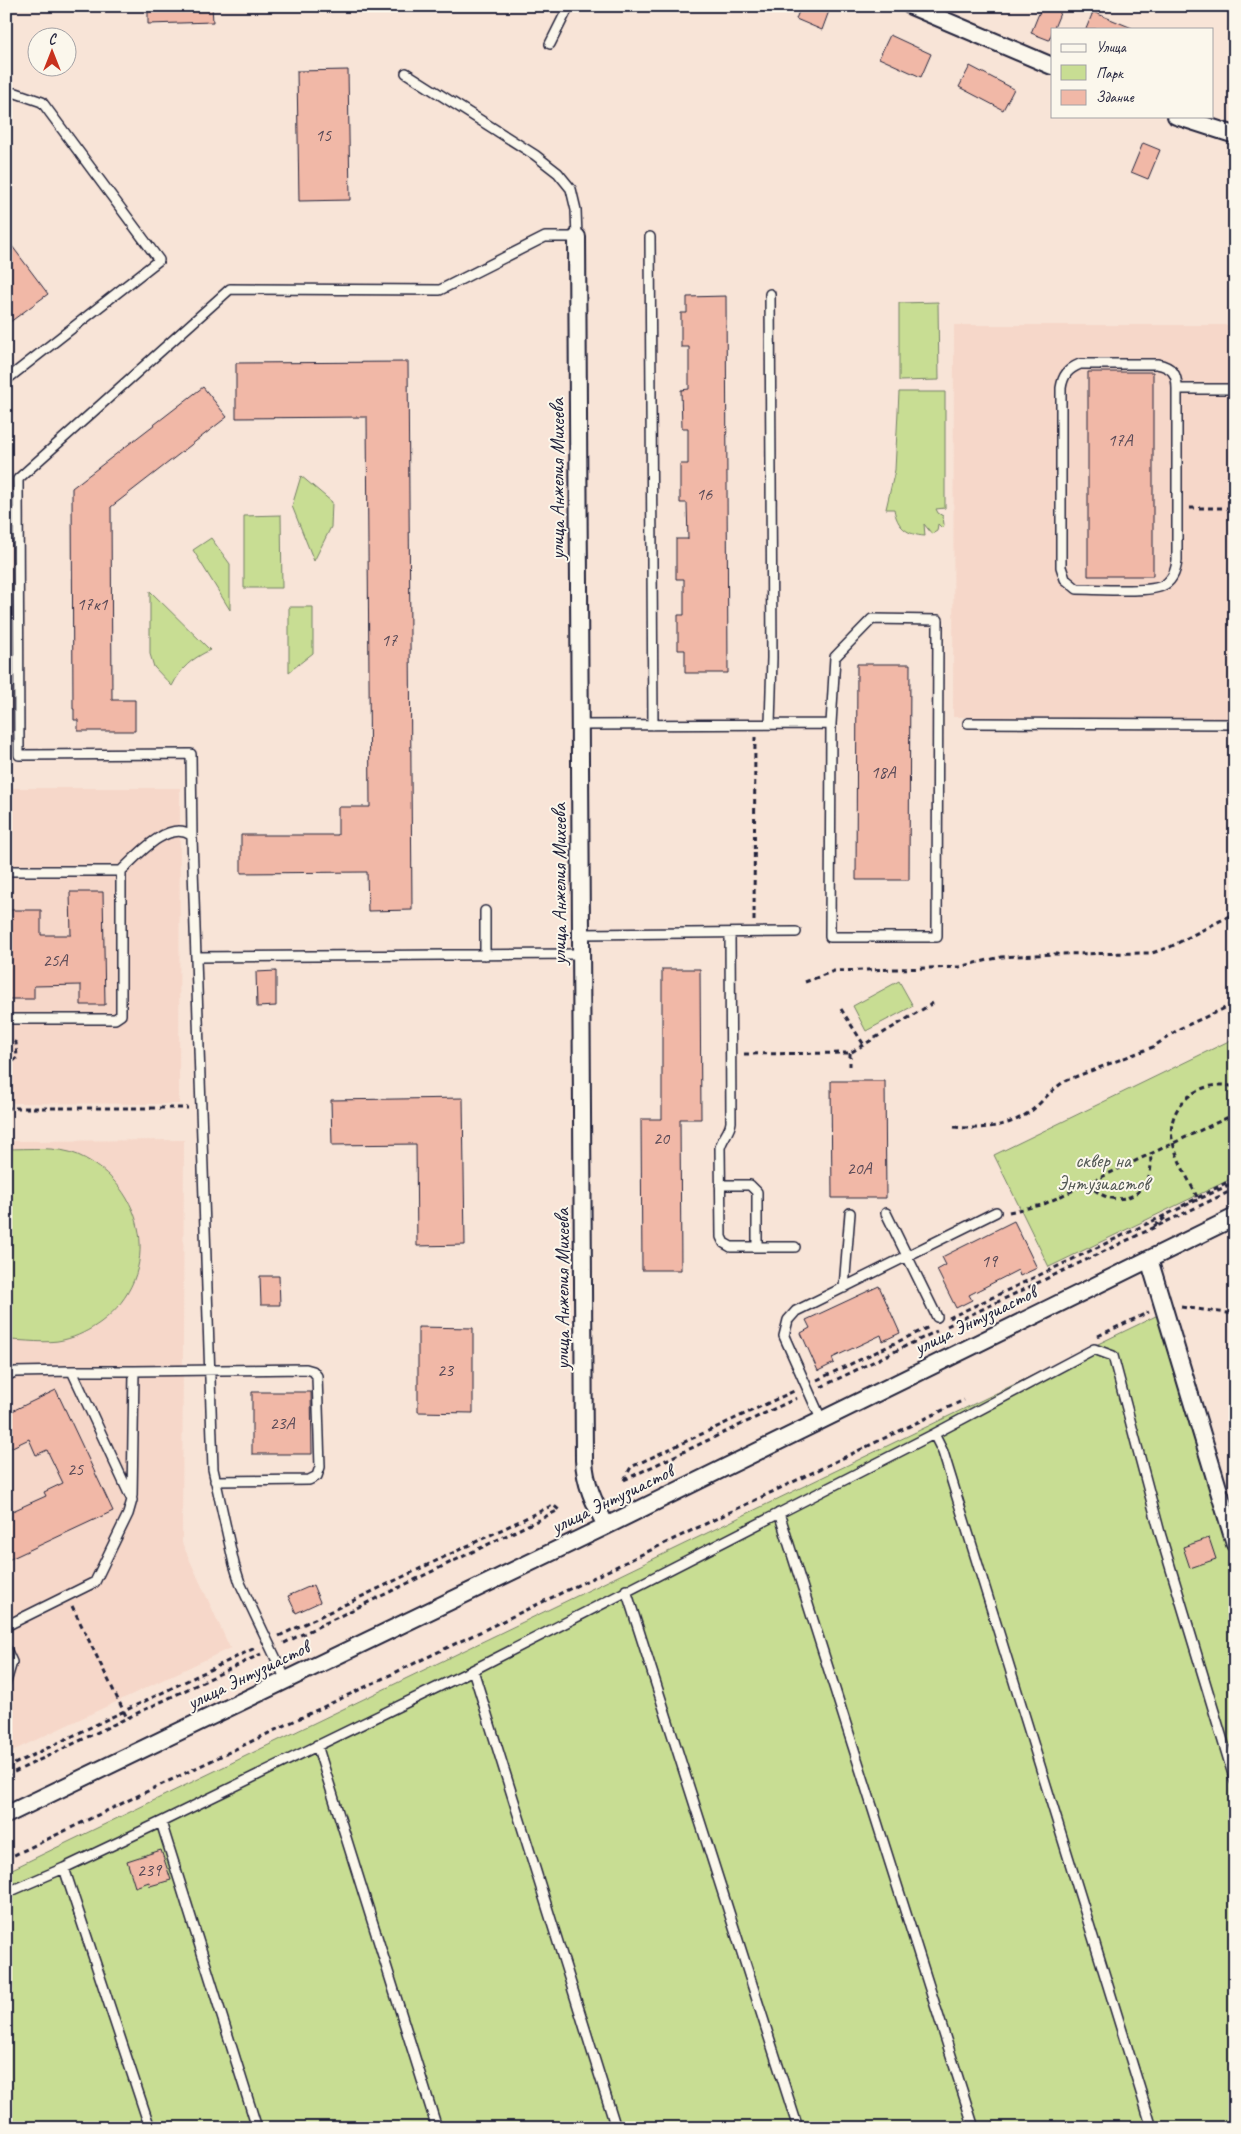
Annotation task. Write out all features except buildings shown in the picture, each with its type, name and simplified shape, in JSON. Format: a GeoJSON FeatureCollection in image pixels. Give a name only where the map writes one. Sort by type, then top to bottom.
{"type":"FeatureCollection","features":[{"type":"Feature","properties":{"kind":"street"},"geometry":{"type":"LineString","coordinates":[[911,6],[1051,66]]}},
{"type":"Feature","properties":{"kind":"street"},"geometry":{"type":"LineString","coordinates":[[1182,118],[1235,135]]}},
{"type":"Feature","properties":{"kind":"street","name":"улица Анжелия Михеева"},"geometry":{"type":"LineString","coordinates":[[577,237],[584,1460],[588,1488],[606,1526]]}},
{"type":"Feature","properties":{"kind":"street","name":"улица Энтузиастов"},"geometry":{"type":"LineString","coordinates":[[6,1814],[606,1526],[1235,1217]]}},
{"type":"Feature","properties":{"kind":"street"},"geometry":{"type":"LineString","coordinates":[[1149,1259],[1235,1544]]}},
{"type":"Feature","properties":{"kind":"lane"},"geometry":{"type":"LineString","coordinates":[[550,44],[568,6]]}},
{"type":"Feature","properties":{"kind":"lane"},"geometry":{"type":"LineString","coordinates":[[286,1680],[238,1577],[215,1481],[209,1370],[191,754],[19,755],[18,479],[230,289],[440,290],[545,237],[577,237],[576,210],[571,190],[558,173],[535,155],[406,73]]}},
{"type":"Feature","properties":{"kind":"lane"},"geometry":{"type":"LineString","coordinates":[[6,93],[16,93],[42,102],[159,260],[6,380]]}},
{"type":"Feature","properties":{"kind":"lane"},"geometry":{"type":"LineString","coordinates":[[650,237],[653,725]]}},
{"type":"Feature","properties":{"kind":"lane"},"geometry":{"type":"LineString","coordinates":[[770,294],[772,658],[770,724]]}},
{"type":"Feature","properties":{"kind":"lane"},"geometry":{"type":"LineString","coordinates":[[1080,364],[1157,364],[1168,366],[1173,371],[1177,378],[1177,389],[1176,569],[1167,583],[1160,587],[1146,589],[1077,589],[1065,579],[1061,567],[1061,388],[1066,373],[1071,367],[1080,364]]}},
{"type":"Feature","properties":{"kind":"lane"},"geometry":{"type":"LineString","coordinates":[[1177,389],[1235,389]]}},
{"type":"Feature","properties":{"kind":"lane"},"geometry":{"type":"LineString","coordinates":[[872,620],[938,620],[937,937],[830,937],[831,724],[835,657],[872,620]]}},
{"type":"Feature","properties":{"kind":"lane"},"geometry":{"type":"LineString","coordinates":[[968,723],[1235,724]]}},
{"type":"Feature","properties":{"kind":"lane"},"geometry":{"type":"LineString","coordinates":[[580,725],[831,724]]}},
{"type":"Feature","properties":{"kind":"lane"},"geometry":{"type":"LineString","coordinates":[[6,871],[121,871],[159,837],[187,832],[192,838]]}},
{"type":"Feature","properties":{"kind":"lane"},"geometry":{"type":"LineString","coordinates":[[6,1019],[115,1019],[121,1015],[121,871]]}},
{"type":"Feature","properties":{"kind":"lane"},"geometry":{"type":"LineString","coordinates":[[485,911],[485,955]]}},
{"type":"Feature","properties":{"kind":"lane"},"geometry":{"type":"LineString","coordinates":[[581,934],[796,932]]}},
{"type":"Feature","properties":{"kind":"lane"},"geometry":{"type":"LineString","coordinates":[[730,933],[731,1122],[720,1148],[722,1241],[731,1247],[795,1247]]}},
{"type":"Feature","properties":{"kind":"lane"},"geometry":{"type":"LineString","coordinates":[[196,956],[581,954]]}},
{"type":"Feature","properties":{"kind":"lane"},"geometry":{"type":"LineString","coordinates":[[720,1184],[746,1184],[754,1188],[756,1192],[757,1247]]}},
{"type":"Feature","properties":{"kind":"lane"},"geometry":{"type":"LineString","coordinates":[[821,1419],[784,1336],[784,1328],[788,1320],[796,1311],[996,1212]]}},
{"type":"Feature","properties":{"kind":"lane"},"geometry":{"type":"LineString","coordinates":[[844,1288],[850,1213]]}},
{"type":"Feature","properties":{"kind":"lane"},"geometry":{"type":"LineString","coordinates":[[886,1213],[937,1317]]}},
{"type":"Feature","properties":{"kind":"lane"},"geometry":{"type":"LineString","coordinates":[[6,1893],[161,1822],[473,1670],[934,1434],[1094,1349],[1113,1356],[1160,1533],[1235,1781]]}},
{"type":"Feature","properties":{"kind":"lane"},"geometry":{"type":"LineString","coordinates":[[6,1376],[15,1372],[72,1371],[306,1369],[313,1371],[319,1382],[320,1467],[317,1476],[309,1480],[215,1481]]}},
{"type":"Feature","properties":{"kind":"lane"},"geometry":{"type":"LineString","coordinates":[[72,1371],[132,1500]]}},
{"type":"Feature","properties":{"kind":"lane"},"geometry":{"type":"LineString","coordinates":[[6,1626],[96,1581],[128,1514],[132,1500],[134,1371]]}},
{"type":"Feature","properties":{"kind":"lane"},"geometry":{"type":"LineString","coordinates":[[934,1434],[946,1462],[1152,2128]]}},
{"type":"Feature","properties":{"kind":"lane"},"geometry":{"type":"LineString","coordinates":[[779,1513],[974,2128]]}},
{"type":"Feature","properties":{"kind":"lane"},"geometry":{"type":"LineString","coordinates":[[626,1590],[798,2128]]}},
{"type":"Feature","properties":{"kind":"lane"},"geometry":{"type":"LineString","coordinates":[[6,1649],[12,1662],[6,1682]]}},
{"type":"Feature","properties":{"kind":"lane"},"geometry":{"type":"LineString","coordinates":[[473,1670],[616,2128]]}},
{"type":"Feature","properties":{"kind":"lane"},"geometry":{"type":"LineString","coordinates":[[317,1745],[437,2128]]}},
{"type":"Feature","properties":{"kind":"lane"},"geometry":{"type":"LineString","coordinates":[[161,1822],[257,2128]]}},
{"type":"Feature","properties":{"kind":"lane"},"geometry":{"type":"LineString","coordinates":[[64,1868],[150,2128]]}},
{"type":"Feature","properties":{"kind":"path"},"geometry":{"type":"LineString","coordinates":[[1177,508],[1235,508]]}},
{"type":"Feature","properties":{"kind":"path"},"geometry":{"type":"LineString","coordinates":[[754,933],[755,724]]}},
{"type":"Feature","properties":{"kind":"path"},"geometry":{"type":"LineString","coordinates":[[805,982],[834,971],[959,967],[1001,958],[1053,954],[1152,953],[1170,947],[1235,913]]}},
{"type":"Feature","properties":{"kind":"path"},"geometry":{"type":"LineString","coordinates":[[954,1128],[976,1129],[1009,1122],[1037,1105],[1056,1086],[1067,1080],[1153,1047],[1179,1029],[1222,1010],[1235,1000]]}},
{"type":"Feature","properties":{"kind":"path"},"geometry":{"type":"LineString","coordinates":[[730,1054],[850,1053],[933,1002]]}},
{"type":"Feature","properties":{"kind":"path"},"geometry":{"type":"LineString","coordinates":[[841,1009],[864,1045]]}},
{"type":"Feature","properties":{"kind":"path"},"geometry":{"type":"LineString","coordinates":[[6,1037],[16,1043],[17,1058],[6,1067]]}},
{"type":"Feature","properties":{"kind":"path"},"geometry":{"type":"LineString","coordinates":[[850,1053],[850,1066]]}},
{"type":"Feature","properties":{"kind":"path"},"geometry":{"type":"LineString","coordinates":[[1196,1197],[1173,1143],[1173,1120],[1185,1099],[1204,1087],[1216,1084],[1235,1087]]}},
{"type":"Feature","properties":{"kind":"path"},"geometry":{"type":"LineString","coordinates":[[6,1108],[201,1108]]}},
{"type":"Feature","properties":{"kind":"path"},"geometry":{"type":"LineString","coordinates":[[996,1212],[1014,1212],[1036,1207],[1235,1114]]}},
{"type":"Feature","properties":{"kind":"path"},"geometry":{"type":"LineString","coordinates":[[1088,1183],[1093,1190],[1107,1198],[1132,1196],[1145,1186],[1149,1178],[1151,1170],[1150,1154]]}},
{"type":"Feature","properties":{"kind":"path"},"geometry":{"type":"LineString","coordinates":[[1147,1231],[1196,1197],[1235,1178]]}},
{"type":"Feature","properties":{"kind":"path"},"geometry":{"type":"LineString","coordinates":[[949,1318],[1235,1182]]}},
{"type":"Feature","properties":{"kind":"path"},"geometry":{"type":"LineString","coordinates":[[931,1327],[807,1389],[624,1480],[631,1467],[807,1389],[1235,1189]]}},
{"type":"Feature","properties":{"kind":"path"},"geometry":{"type":"LineString","coordinates":[[1091,1340],[1163,1305],[1235,1314]]}},
{"type":"Feature","properties":{"kind":"path"},"geometry":{"type":"LineString","coordinates":[[6,1859],[965,1400]]}},
{"type":"Feature","properties":{"kind":"path"},"geometry":{"type":"LineString","coordinates":[[6,1768],[553,1505],[559,1510]]}},
{"type":"Feature","properties":{"kind":"path"},"geometry":{"type":"LineString","coordinates":[[67,1596],[127,1718]]}},
{"type":"Feature","properties":{"kind":"shaded area"},"geometry":{"type":"Polygon","coordinates":[[[954,325],[1230,325],[1229,718],[953,717],[954,325]]]}},
{"type":"Feature","properties":{"kind":"shaded area"},"geometry":{"type":"Polygon","coordinates":[[[6,788],[180,788],[179,1104],[6,1103],[6,788]]]}},
{"type":"Feature","properties":{"kind":"shaded area"},"geometry":{"type":"Polygon","coordinates":[[[184,1140],[182,1543],[230,1648],[6,1754],[6,1141],[184,1140]]]}},
{"type":"Feature","properties":{"kind":"green space"},"geometry":{"type":"Polygon","coordinates":[[[938,302],[939,380],[899,381],[899,303],[938,302]]]}},
{"type":"Feature","properties":{"kind":"green space"},"geometry":{"type":"Polygon","coordinates":[[[899,392],[945,392],[945,508],[936,509],[943,516],[944,525],[942,528],[938,524],[937,531],[932,534],[924,524],[925,536],[908,532],[900,525],[894,509],[886,509],[895,470],[899,392]]]}},
{"type":"Feature","properties":{"kind":"green space"},"geometry":{"type":"Polygon","coordinates":[[[301,476],[332,502],[331,527],[314,561],[292,506],[301,476]]]}},
{"type":"Feature","properties":{"kind":"green space"},"geometry":{"type":"Polygon","coordinates":[[[281,515],[282,588],[244,588],[244,516],[281,515]]]}},
{"type":"Feature","properties":{"kind":"green space"},"geometry":{"type":"Polygon","coordinates":[[[211,538],[230,564],[230,610],[193,550],[211,538]]]}},
{"type":"Feature","properties":{"kind":"green space"},"geometry":{"type":"Polygon","coordinates":[[[150,591],[210,650],[187,665],[172,686],[154,667],[150,654],[150,591]]]}},
{"type":"Feature","properties":{"kind":"green space"},"geometry":{"type":"Polygon","coordinates":[[[289,607],[313,607],[313,653],[289,672],[289,607]]]}},
{"type":"Feature","properties":{"kind":"green space"},"geometry":{"type":"Polygon","coordinates":[[[899,981],[913,1006],[866,1031],[853,1006],[899,981]]]}},
{"type":"Feature","properties":{"kind":"green space","name":"сквер на Энтузиастов"},"geometry":{"type":"Polygon","coordinates":[[[1235,1038],[1235,1177],[1049,1267],[994,1155],[1235,1038]]]}},
{"type":"Feature","properties":{"kind":"green space"},"geometry":{"type":"Polygon","coordinates":[[[6,1149],[52,1149],[78,1155],[101,1169],[120,1188],[132,1209],[139,1232],[140,1257],[134,1280],[121,1303],[101,1322],[73,1337],[50,1342],[6,1340],[6,1149]]]}},
{"type":"Feature","properties":{"kind":"green space"},"geometry":{"type":"Polygon","coordinates":[[[1160,1314],[1220,1509],[1235,1573],[1235,2128],[6,2128],[6,1872],[1160,1314]]]}}]}
